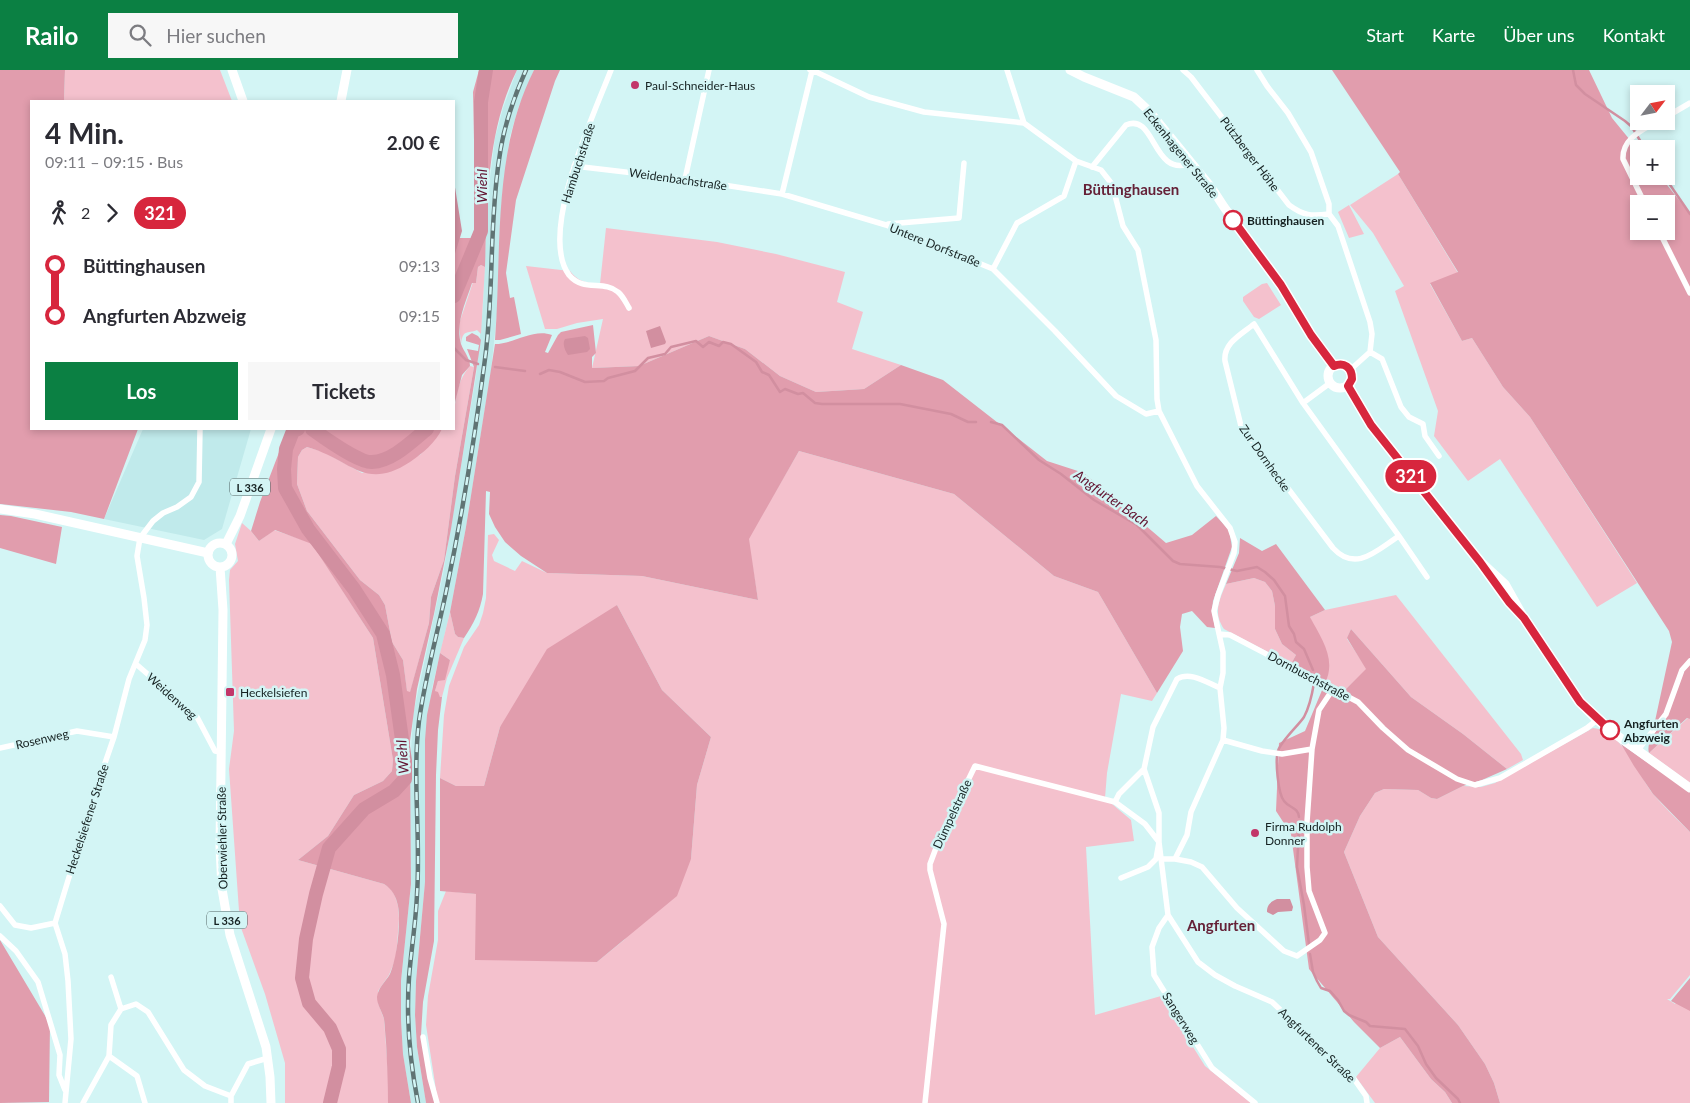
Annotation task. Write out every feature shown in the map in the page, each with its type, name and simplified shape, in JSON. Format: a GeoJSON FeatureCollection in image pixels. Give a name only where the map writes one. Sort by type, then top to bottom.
{"type":"FeatureCollection","features":[{"type":"Feature","properties":{"kind":"main road"},"geometry":{"type":"LineString","coordinates":[[232,70],[243,100]]}},
{"type":"Feature","properties":{"kind":"main road"},"geometry":{"type":"LineString","coordinates":[[341,100],[347,70]]}},
{"type":"Feature","properties":{"kind":"main road","name":"Eckenhagener Straße"},"geometry":{"type":"LineString","coordinates":[[1070,70],[1134,97],[1150,112],[1211,187],[1224,208],[1281,285],[1311,335],[1334,366]]}},
{"type":"Feature","properties":{"kind":"main road"},"geometry":{"type":"LineString","coordinates":[[1341,364],[1347,366],[1350,370],[1352,379],[1348,386],[1338,389],[1330,383],[1329,372],[1334,366],[1341,364]]}},
{"type":"Feature","properties":{"kind":"main road"},"geometry":{"type":"LineString","coordinates":[[1348,386],[1371,425],[1480,562],[1505,584],[1524,618],[1580,702],[1597,720],[1690,788]]}},
{"type":"Feature","properties":{"kind":"main road","name":"L 336"},"geometry":{"type":"LineString","coordinates":[[226,544],[240,516],[271,430]]}},
{"type":"Feature","properties":{"kind":"main road"},"geometry":{"type":"LineString","coordinates":[[0,509],[35,514],[208,553]]}},
{"type":"Feature","properties":{"kind":"main road"},"geometry":{"type":"LineString","coordinates":[[222,542],[226,544],[232,550],[232,558],[228,564],[220,567],[216,566],[210,562],[208,553],[211,546],[222,542]]}},
{"type":"Feature","properties":{"kind":"main road","name":"Oberwiehler Straße"},"geometry":{"type":"LineString","coordinates":[[220,567],[223,610],[220,846],[224,902],[234,950],[268,1058],[271,1103]]}},
{"type":"Feature","properties":{"kind":"street","name":"Hambuchstraße"},"geometry":{"type":"LineString","coordinates":[[611,70],[574,166],[563,206],[561,245],[566,270],[575,281],[580,284],[610,288],[619,293],[629,308]]}},
{"type":"Feature","properties":{"kind":"street"},"geometry":{"type":"LineString","coordinates":[[685,179],[709,70]]}},
{"type":"Feature","properties":{"kind":"street"},"geometry":{"type":"LineString","coordinates":[[782,194],[811,70],[869,97],[924,112],[1024,123],[1076,161],[1102,170],[1112,184],[1123,226],[1138,250],[1156,340],[1159,411],[1197,486],[1230,528],[1235,542],[1234,553],[1214,611],[1223,652],[1223,673],[1220,688],[1224,728],[1223,740],[1191,812],[1187,835],[1176,859]]}},
{"type":"Feature","properties":{"kind":"street"},"geometry":{"type":"LineString","coordinates":[[1007,70],[1024,123]]}},
{"type":"Feature","properties":{"kind":"street","name":"Pützberger Höhe"},"geometry":{"type":"LineString","coordinates":[[1184,70],[1289,205],[1300,213],[1311,216],[1329,214]]}},
{"type":"Feature","properties":{"kind":"street"},"geometry":{"type":"LineString","coordinates":[[1257,70],[1266,86],[1288,113],[1311,152],[1329,204],[1329,214],[1338,226],[1370,322],[1372,334],[1370,352],[1350,370]]}},
{"type":"Feature","properties":{"kind":"street"},"geometry":{"type":"LineString","coordinates":[[1675,112],[1690,103]]}},
{"type":"Feature","properties":{"kind":"street"},"geometry":{"type":"LineString","coordinates":[[1092,167],[1126,125],[1132,123],[1139,124],[1145,128],[1159,154],[1171,163],[1185,166],[1191,163]]}},
{"type":"Feature","properties":{"kind":"street"},"geometry":{"type":"LineString","coordinates":[[1641,195],[1623,159],[1623,151],[1629,139],[1644,130]]}},
{"type":"Feature","properties":{"kind":"street"},"geometry":{"type":"LineString","coordinates":[[993,269],[1017,223],[1064,196],[1076,161]]}},
{"type":"Feature","properties":{"kind":"street"},"geometry":{"type":"LineString","coordinates":[[886,224],[959,218],[964,163]]}},
{"type":"Feature","properties":{"kind":"street","name":"Weidenbachstraße"},"geometry":{"type":"LineString","coordinates":[[574,166],[685,179],[782,194]]}},
{"type":"Feature","properties":{"kind":"street","name":"Untere Dorfstraße"},"geometry":{"type":"LineString","coordinates":[[782,194],[886,224],[993,269],[1116,396],[1146,414],[1159,411]]}},
{"type":"Feature","properties":{"kind":"street"},"geometry":{"type":"LineString","coordinates":[[1664,240],[1690,293]]}},
{"type":"Feature","properties":{"kind":"street","name":"Zur Dornhecke"},"geometry":{"type":"LineString","coordinates":[[1399,536],[1362,559],[1348,559],[1338,554],[1279,479],[1241,426],[1224,361],[1224,353],[1229,344],[1254,324],[1303,403],[1399,536],[1427,577]]}},
{"type":"Feature","properties":{"kind":"street"},"geometry":{"type":"LineString","coordinates":[[1370,352],[1382,359],[1401,407],[1409,417],[1423,424],[1424,436],[1439,456]]}},
{"type":"Feature","properties":{"kind":"street"},"geometry":{"type":"LineString","coordinates":[[1303,403],[1330,383]]}},
{"type":"Feature","properties":{"kind":"street"},"geometry":{"type":"LineString","coordinates":[[140,538],[153,521],[163,513],[177,507],[192,497],[199,482],[200,430]]}},
{"type":"Feature","properties":{"kind":"street","name":"Heckelsiefener Straße"},"geometry":{"type":"LineString","coordinates":[[55,923],[62,905],[82,832],[114,738],[129,679],[145,640],[147,625],[137,556],[140,538]]}},
{"type":"Feature","properties":{"kind":"street","name":"Dornbuschstraße"},"geometry":{"type":"LineString","coordinates":[[1218,634],[1230,634],[1358,702],[1408,750],[1457,779],[1475,785],[1500,778],[1587,728],[1597,720]]}},
{"type":"Feature","properties":{"kind":"street"},"geometry":{"type":"LineString","coordinates":[[1638,750],[1666,714],[1682,670],[1690,661]]}},
{"type":"Feature","properties":{"kind":"street","name":"Weidenweg"},"geometry":{"type":"LineString","coordinates":[[136,664],[197,717],[209,736],[212,748],[215,751],[221,752]]}},
{"type":"Feature","properties":{"kind":"street"},"geometry":{"type":"LineString","coordinates":[[1121,878],[1148,867],[1156,859],[1160,813],[1144,769],[1153,727],[1176,679],[1182,676],[1193,676],[1220,688]]}},
{"type":"Feature","properties":{"kind":"street"},"geometry":{"type":"LineString","coordinates":[[1162,859],[1191,862],[1202,867],[1237,908],[1284,951],[1298,956],[1320,940],[1325,933],[1309,891],[1307,822],[1312,749],[1319,710],[1333,689]]}},
{"type":"Feature","properties":{"kind":"street","name":"Rosenweg"},"geometry":{"type":"LineString","coordinates":[[0,748],[77,731],[114,738]]}},
{"type":"Feature","properties":{"kind":"street"},"geometry":{"type":"LineString","coordinates":[[1223,740],[1262,751],[1282,754],[1312,749]]}},
{"type":"Feature","properties":{"kind":"street","name":"Dümpelstraße"},"geometry":{"type":"LineString","coordinates":[[925,1103],[944,924],[930,864],[938,840],[975,766],[1115,802],[1145,824],[1158,842]]}},
{"type":"Feature","properties":{"kind":"street"},"geometry":{"type":"LineString","coordinates":[[1115,802],[1119,794],[1144,769]]}},
{"type":"Feature","properties":{"kind":"street","name":"Angfurtener Straße"},"geometry":{"type":"LineString","coordinates":[[1158,842],[1162,859],[1168,915],[1198,962],[1215,975],[1235,986],[1272,1002],[1354,1080],[1366,1096],[1367,1103]]}},
{"type":"Feature","properties":{"kind":"street"},"geometry":{"type":"LineString","coordinates":[[0,906],[15,925],[31,928],[55,923],[65,954],[68,981],[71,1039],[65,1103]]}},
{"type":"Feature","properties":{"kind":"street","name":"Sangerweg"},"geometry":{"type":"LineString","coordinates":[[1168,915],[1159,928],[1152,947],[1154,975],[1212,1068],[1255,1103]]}},
{"type":"Feature","properties":{"kind":"street"},"geometry":{"type":"LineString","coordinates":[[0,936],[16,951],[38,982],[60,1055],[59,1075],[66,1092]]}},
{"type":"Feature","properties":{"kind":"street"},"geometry":{"type":"LineString","coordinates":[[111,978],[121,1009]]}},
{"type":"Feature","properties":{"kind":"street"},"geometry":{"type":"LineString","coordinates":[[84,1103],[109,1056],[111,1025],[121,1009],[136,1004],[148,1012],[184,1070],[205,1086],[230,1096]]}},
{"type":"Feature","properties":{"kind":"street"},"geometry":{"type":"LineString","coordinates":[[423,1037],[430,1078],[437,1103]]}},
{"type":"Feature","properties":{"kind":"street"},"geometry":{"type":"LineString","coordinates":[[109,1056],[137,1076],[145,1103]]}},
{"type":"Feature","properties":{"kind":"street"},"geometry":{"type":"LineString","coordinates":[[231,1103],[230,1096],[248,1064],[268,1058]]}},
{"type":"Feature","properties":{"kind":"shaded area"},"geometry":{"type":"Polygon","coordinates":[[[0,70],[65,70],[64,100],[30,100],[30,430],[138,430],[104,519],[71,512],[0,504],[0,70]]]}},
{"type":"Feature","properties":{"kind":"shaded area"},"geometry":{"type":"Polygon","coordinates":[[[65,70],[220,70],[232,100],[64,100],[65,70]]]}},
{"type":"Feature","properties":{"kind":"shaded area"},"geometry":{"type":"Polygon","coordinates":[[[479,70],[517,70],[507,93],[494,141],[488,191],[485,267],[481,265],[478,267],[476,283],[472,283],[460,320],[461,344],[470,366],[462,375],[455,402],[455,238],[476,238],[473,92],[479,70]]]}},
{"type":"Feature","properties":{"kind":"shaded area"},"geometry":{"type":"Polygon","coordinates":[[[517,70],[534,70],[519,106],[510,136],[502,197],[498,304],[491,371],[466,527],[450,612],[432,688],[425,882],[416,981],[415,1015],[417,1047],[426,1103],[411,1103],[403,1054],[401,981],[411,884],[410,771],[413,715],[443,574],[476,376],[483,306],[487,202],[495,138],[503,108],[517,70]]]}},
{"type":"Feature","properties":{"kind":"shaded area"},"geometry":{"type":"Polygon","coordinates":[[[534,70],[560,70],[516,200],[506,273],[510,298],[514,297],[521,334],[495,340],[501,202],[505,168],[511,135],[521,102],[534,70]]]}},
{"type":"Feature","properties":{"kind":"shaded area"},"geometry":{"type":"Polygon","coordinates":[[[1332,70],[1589,70],[1612,118],[1630,140],[1630,185],[1667,185],[1690,214],[1690,719],[1687,718],[1649,753],[1650,742],[1660,725],[1655,721],[1672,642],[1669,631],[1530,417],[1503,387],[1472,338],[1462,341],[1430,283],[1458,272],[1398,174],[1400,172],[1332,70]]]}},
{"type":"Feature","properties":{"kind":"shaded area"},"geometry":{"type":"Polygon","coordinates":[[[1398,174],[1458,273],[1430,284],[1462,341],[1472,338],[1503,387],[1530,417],[1637,583],[1597,607],[1500,459],[1468,481],[1434,436],[1438,411],[1395,291],[1404,286],[1373,233],[1350,205],[1398,174]]]}},
{"type":"Feature","properties":{"kind":"shaded area"},"geometry":{"type":"Polygon","coordinates":[[[455,187],[462,231],[455,254],[455,187]]]}},
{"type":"Feature","properties":{"kind":"shaded area"},"geometry":{"type":"Polygon","coordinates":[[[1349,205],[1364,234],[1349,238],[1338,212],[1349,205]]]}},
{"type":"Feature","properties":{"kind":"shaded area"},"geometry":{"type":"Polygon","coordinates":[[[606,228],[717,242],[776,254],[845,272],[837,302],[863,312],[852,349],[901,365],[864,389],[816,392],[780,376],[745,349],[709,336],[639,366],[592,368],[603,319],[577,323],[557,329],[545,329],[526,266],[570,271],[583,281],[600,284],[606,228]]]}},
{"type":"Feature","properties":{"kind":"shaded area"},"geometry":{"type":"Polygon","coordinates":[[[481,265],[485,267],[481,334],[477,330],[464,334],[461,344],[459,324],[473,282],[476,283],[478,267],[481,265]]]}},
{"type":"Feature","properties":{"kind":"shaded area"},"geometry":{"type":"Polygon","coordinates":[[[1267,283],[1281,305],[1259,319],[1254,317],[1243,301],[1243,297],[1262,284],[1267,283]]]}},
{"type":"Feature","properties":{"kind":"shaded area"},"geometry":{"type":"Polygon","coordinates":[[[593,325],[596,353],[592,357],[592,368],[639,366],[709,336],[745,349],[780,376],[816,392],[864,389],[901,365],[943,380],[1047,461],[1084,473],[1166,543],[1192,535],[1216,516],[1229,530],[1232,547],[1213,601],[1212,611],[1215,628],[1207,627],[1192,611],[1182,614],[1180,627],[1183,651],[1157,693],[1098,592],[1054,576],[954,494],[799,451],[749,539],[758,600],[642,576],[547,573],[521,556],[505,542],[489,514],[490,492],[486,491],[482,600],[471,627],[464,638],[458,637],[455,634],[450,612],[466,527],[495,344],[509,342],[538,333],[545,333],[552,335],[545,352],[548,353],[561,332],[593,325]]]}},
{"type":"Feature","properties":{"kind":"shaded area"},"geometry":{"type":"Polygon","coordinates":[[[660,326],[666,342],[651,348],[646,331],[660,326]]]}},
{"type":"Feature","properties":{"kind":"shaded area"},"geometry":{"type":"Polygon","coordinates":[[[472,333],[481,340],[451,529],[417,689],[410,741],[411,884],[401,981],[401,1020],[403,1054],[411,1103],[388,1103],[384,1022],[377,997],[380,988],[390,974],[396,950],[399,922],[396,899],[384,884],[298,860],[328,836],[354,795],[383,781],[392,771],[393,760],[373,638],[312,544],[275,530],[259,541],[251,531],[288,430],[441,430],[432,443],[415,459],[394,470],[381,474],[369,474],[358,470],[322,452],[307,447],[302,450],[298,457],[297,484],[307,511],[360,580],[379,595],[385,605],[392,642],[403,660],[407,691],[410,692],[429,623],[431,597],[444,560],[455,476],[474,367],[467,349],[478,351],[479,345],[466,341],[466,337],[472,333]]]}},
{"type":"Feature","properties":{"kind":"shaded area"},"geometry":{"type":"Polygon","coordinates":[[[585,336],[588,338],[590,349],[587,352],[568,355],[564,345],[565,339],[585,336]]]}},
{"type":"Feature","properties":{"kind":"shaded area"},"geometry":{"type":"Polygon","coordinates":[[[470,366],[474,367],[455,476],[444,560],[431,597],[429,623],[410,693],[407,692],[403,660],[392,642],[385,605],[379,595],[360,580],[307,511],[297,484],[298,457],[302,450],[307,447],[324,452],[362,473],[420,455],[441,430],[455,430],[455,404],[458,388],[470,366]]]}},
{"type":"Feature","properties":{"kind":"shaded area"},"geometry":{"type":"Polygon","coordinates":[[[143,430],[251,430],[222,529],[204,540],[104,519],[143,430]]]}},
{"type":"Feature","properties":{"kind":"shaded area"},"geometry":{"type":"Polygon","coordinates":[[[799,451],[954,494],[1054,576],[1098,592],[1157,693],[1152,701],[1121,694],[1107,773],[1105,798],[1131,820],[1134,841],[1086,847],[1095,1015],[1161,996],[1205,1066],[1251,1103],[438,1103],[426,1025],[428,996],[438,940],[438,911],[446,891],[476,894],[597,962],[624,940],[691,859],[697,785],[711,737],[662,690],[617,605],[500,727],[484,786],[456,786],[440,778],[444,715],[449,686],[464,647],[479,625],[486,598],[488,535],[494,534],[499,540],[492,555],[494,561],[515,571],[522,561],[547,573],[642,576],[758,600],[748,539],[799,451]]]}},
{"type":"Feature","properties":{"kind":"shaded area"},"geometry":{"type":"Polygon","coordinates":[[[0,515],[62,527],[56,564],[0,548],[0,515]]]}},
{"type":"Feature","properties":{"kind":"shaded area"},"geometry":{"type":"Polygon","coordinates":[[[242,523],[259,541],[274,530],[312,543],[373,638],[393,760],[392,771],[383,781],[354,795],[328,836],[298,860],[384,884],[391,889],[395,896],[399,919],[396,958],[389,975],[378,991],[378,1003],[384,1019],[388,1103],[285,1103],[285,1063],[265,994],[240,925],[229,769],[234,731],[229,580],[230,570],[238,561],[235,544],[242,523]]]}},
{"type":"Feature","properties":{"kind":"shaded area"},"geometry":{"type":"Polygon","coordinates":[[[1240,538],[1262,551],[1276,544],[1325,610],[1310,617],[1323,641],[1328,657],[1329,666],[1325,683],[1291,664],[1296,655],[1282,644],[1275,629],[1275,606],[1272,591],[1265,582],[1254,578],[1226,584],[1239,553],[1240,538]]]}},
{"type":"Feature","properties":{"kind":"shaded area"},"geometry":{"type":"Polygon","coordinates":[[[1254,578],[1265,582],[1272,591],[1275,606],[1275,629],[1282,644],[1296,655],[1291,664],[1224,629],[1221,623],[1218,607],[1226,584],[1254,578]]]}},
{"type":"Feature","properties":{"kind":"shaded area"},"geometry":{"type":"Polygon","coordinates":[[[1396,595],[1521,754],[1523,760],[1507,769],[1463,734],[1411,697],[1351,629],[1347,639],[1367,669],[1344,691],[1325,683],[1310,617],[1325,610],[1396,595]]]}},
{"type":"Feature","properties":{"kind":"shaded area"},"geometry":{"type":"Polygon","coordinates":[[[617,605],[662,690],[711,737],[697,785],[691,859],[677,896],[597,962],[475,960],[476,894],[440,891],[440,778],[456,786],[484,786],[500,727],[547,649],[617,605]]]}},
{"type":"Feature","properties":{"kind":"shaded area"},"geometry":{"type":"Polygon","coordinates":[[[450,612],[455,634],[458,637],[464,638],[447,678],[442,697],[440,697],[435,691],[438,681],[450,660],[440,653],[450,612]]]}},
{"type":"Feature","properties":{"kind":"shaded area"},"geometry":{"type":"Polygon","coordinates":[[[1351,629],[1411,697],[1463,734],[1507,769],[1463,786],[1437,799],[1431,798],[1418,790],[1384,789],[1375,793],[1360,816],[1344,852],[1378,937],[1458,1025],[1485,1064],[1494,1083],[1500,1103],[1452,1103],[1445,1092],[1431,1079],[1400,1037],[1380,1048],[1354,1022],[1309,969],[1291,834],[1276,811],[1279,743],[1305,731],[1325,683],[1344,691],[1366,669],[1347,638],[1351,629]]]}},
{"type":"Feature","properties":{"kind":"shaded area"},"geometry":{"type":"Polygon","coordinates":[[[440,653],[450,660],[445,680],[438,681],[435,691],[442,697],[436,775],[434,941],[423,1002],[421,1035],[435,1103],[426,1103],[417,1047],[415,1015],[416,981],[425,882],[425,740],[427,715],[440,653]]]}},
{"type":"Feature","properties":{"kind":"shaded area"},"geometry":{"type":"Polygon","coordinates":[[[1688,718],[1690,719],[1690,783],[1649,753],[1688,718]]]}},
{"type":"Feature","properties":{"kind":"shaded area"},"geometry":{"type":"Polygon","coordinates":[[[1593,728],[1612,736],[1621,744],[1653,794],[1690,832],[1690,975],[1670,999],[1667,999],[1675,1004],[1690,984],[1690,1103],[1500,1103],[1494,1083],[1485,1064],[1458,1025],[1378,937],[1344,852],[1360,816],[1375,793],[1384,789],[1418,790],[1431,798],[1437,799],[1463,786],[1481,787],[1495,783],[1593,728]]]}},
{"type":"Feature","properties":{"kind":"shaded area"},"geometry":{"type":"Polygon","coordinates":[[[1621,744],[1690,792],[1690,832],[1653,794],[1621,744]]]}},
{"type":"Feature","properties":{"kind":"shaded area"},"geometry":{"type":"Polygon","coordinates":[[[1277,899],[1290,899],[1293,907],[1292,911],[1278,912],[1273,915],[1267,912],[1269,904],[1277,899]]]}},
{"type":"Feature","properties":{"kind":"shaded area"},"geometry":{"type":"Polygon","coordinates":[[[0,940],[50,1024],[49,1102],[0,1103],[0,940]]]}},
{"type":"Feature","properties":{"kind":"shaded area"},"geometry":{"type":"Polygon","coordinates":[[[1690,978],[1690,1011],[1671,1001],[1690,978]]]}},
{"type":"Feature","properties":{"kind":"shaded area"},"geometry":{"type":"Polygon","coordinates":[[[1400,1037],[1431,1079],[1445,1092],[1452,1103],[1375,1103],[1356,1077],[1380,1048],[1400,1037]]]}},
{"type":"Feature","properties":{"kind":"waterway","name":"Wiehl"},"geometry":{"type":"LineString","coordinates":[[455,294],[481,231],[481,102],[486,70]]}},
{"type":"Feature","properties":{"kind":"waterway"},"geometry":{"type":"LineString","coordinates":[[1573,70],[1576,85],[1585,94],[1632,127],[1640,140]]}},
{"type":"Feature","properties":{"kind":"waterway"},"geometry":{"type":"LineString","coordinates":[[1670,185],[1690,214]]}},
{"type":"Feature","properties":{"kind":"waterway","name":"Angfurter Bach"},"geometry":{"type":"LineString","coordinates":[[540,374],[549,370],[560,372],[585,382],[604,381],[608,378],[635,371],[648,358],[665,354],[671,347],[696,341],[703,347],[709,342],[719,346],[723,342],[731,344],[756,362],[762,372],[769,375],[780,392],[785,389],[798,394],[803,393],[815,403],[822,404],[900,404],[951,414],[968,422],[976,422]]}},
{"type":"Feature","properties":{"kind":"waterway","name":"Angfurter Bach"},"geometry":{"type":"LineString","coordinates":[[455,349],[466,360],[478,364]]}},
{"type":"Feature","properties":{"kind":"waterway","name":"Angfurter Bach"},"geometry":{"type":"LineString","coordinates":[[495,367],[525,371]]}},
{"type":"Feature","properties":{"kind":"waterway","name":"Angfurter Bach"},"geometry":{"type":"LineString","coordinates":[[991,422],[1002,425],[1039,460],[1061,474],[1094,500],[1137,525],[1173,561],[1180,564],[1220,567],[1237,571],[1257,567],[1265,572],[1274,580],[1285,596],[1289,626],[1296,642],[1304,649],[1313,670]]}},
{"type":"Feature","properties":{"kind":"waterway","name":"Wiehl"},"geometry":{"type":"LineString","coordinates":[[296,430],[293,431],[286,449],[285,488],[308,529],[354,589],[383,634],[393,675],[405,761],[405,779],[394,791],[364,809],[329,848],[306,939],[302,978],[309,1003],[330,1028],[339,1049],[339,1066],[330,1103]]}},
{"type":"Feature","properties":{"kind":"waterway","name":"Wiehl"},"geometry":{"type":"LineString","coordinates":[[314,430],[351,454],[372,462],[380,461],[395,454],[426,430]]}},
{"type":"Feature","properties":{"kind":"waterway","name":"Angfurter Bach"},"geometry":{"type":"LineString","coordinates":[[1299,817],[1297,811],[1284,801],[1280,792],[1277,755],[1282,743],[1304,717],[1312,696],[1314,683]]}},
{"type":"Feature","properties":{"kind":"waterway","name":"Angfurter Bach"},"geometry":{"type":"LineString","coordinates":[[1299,827],[1297,867],[1309,944]]}},
{"type":"Feature","properties":{"kind":"waterway","name":"Angfurter Bach"},"geometry":{"type":"LineString","coordinates":[[1310,954],[1313,972],[1321,988],[1330,991],[1344,1011],[1370,1026],[1405,1029],[1418,1046],[1426,1064],[1436,1078],[1460,1103]]}},
{"type":"Feature","properties":{"kind":"railway"},"geometry":{"type":"LineString","coordinates":[[418,1103],[411,1057],[408,1009],[418,872],[416,764],[419,721],[468,476],[481,388],[488,334],[494,210],[501,148],[509,114],[526,70]]}},
{"type":"Feature","properties":{"kind":"bus line","name":"321"},"geometry":{"type":"LineString","coordinates":[[1233,220],[1281,285],[1311,335],[1334,366],[1341,364],[1347,366],[1352,372],[1352,382],[1348,386],[1371,425],[1480,562],[1509,602],[1524,618],[1580,702],[1597,720],[1610,730]]}},
{"type":"Feature","properties":{"kind":"place","name":"Paul-Schneider-Haus"},"geometry":{"type":"Point","coordinates":[635,85]}},
{"type":"Feature","properties":{"kind":"place","name":"Büttinghausen"},"geometry":{"type":"Point","coordinates":[1233,220]}},
{"type":"Feature","properties":{"kind":"place","name":"Heckelsiefen"},"geometry":{"type":"Point","coordinates":[230,692]}},
{"type":"Feature","properties":{"kind":"place","name":"Angfurten Abzweig"},"geometry":{"type":"Point","coordinates":[1610,730]}},
{"type":"Feature","properties":{"kind":"place","name":"Firma Rudolph Donner"},"geometry":{"type":"Point","coordinates":[1255,833]}},
{"type":"Feature","properties":{"kind":"district","name":"Büttinghausen"},"geometry":{"type":"Point","coordinates":[1131,189]}},
{"type":"Feature","properties":{"kind":"district","name":"Angfurten"},"geometry":{"type":"Point","coordinates":[1221,925]}}]}
